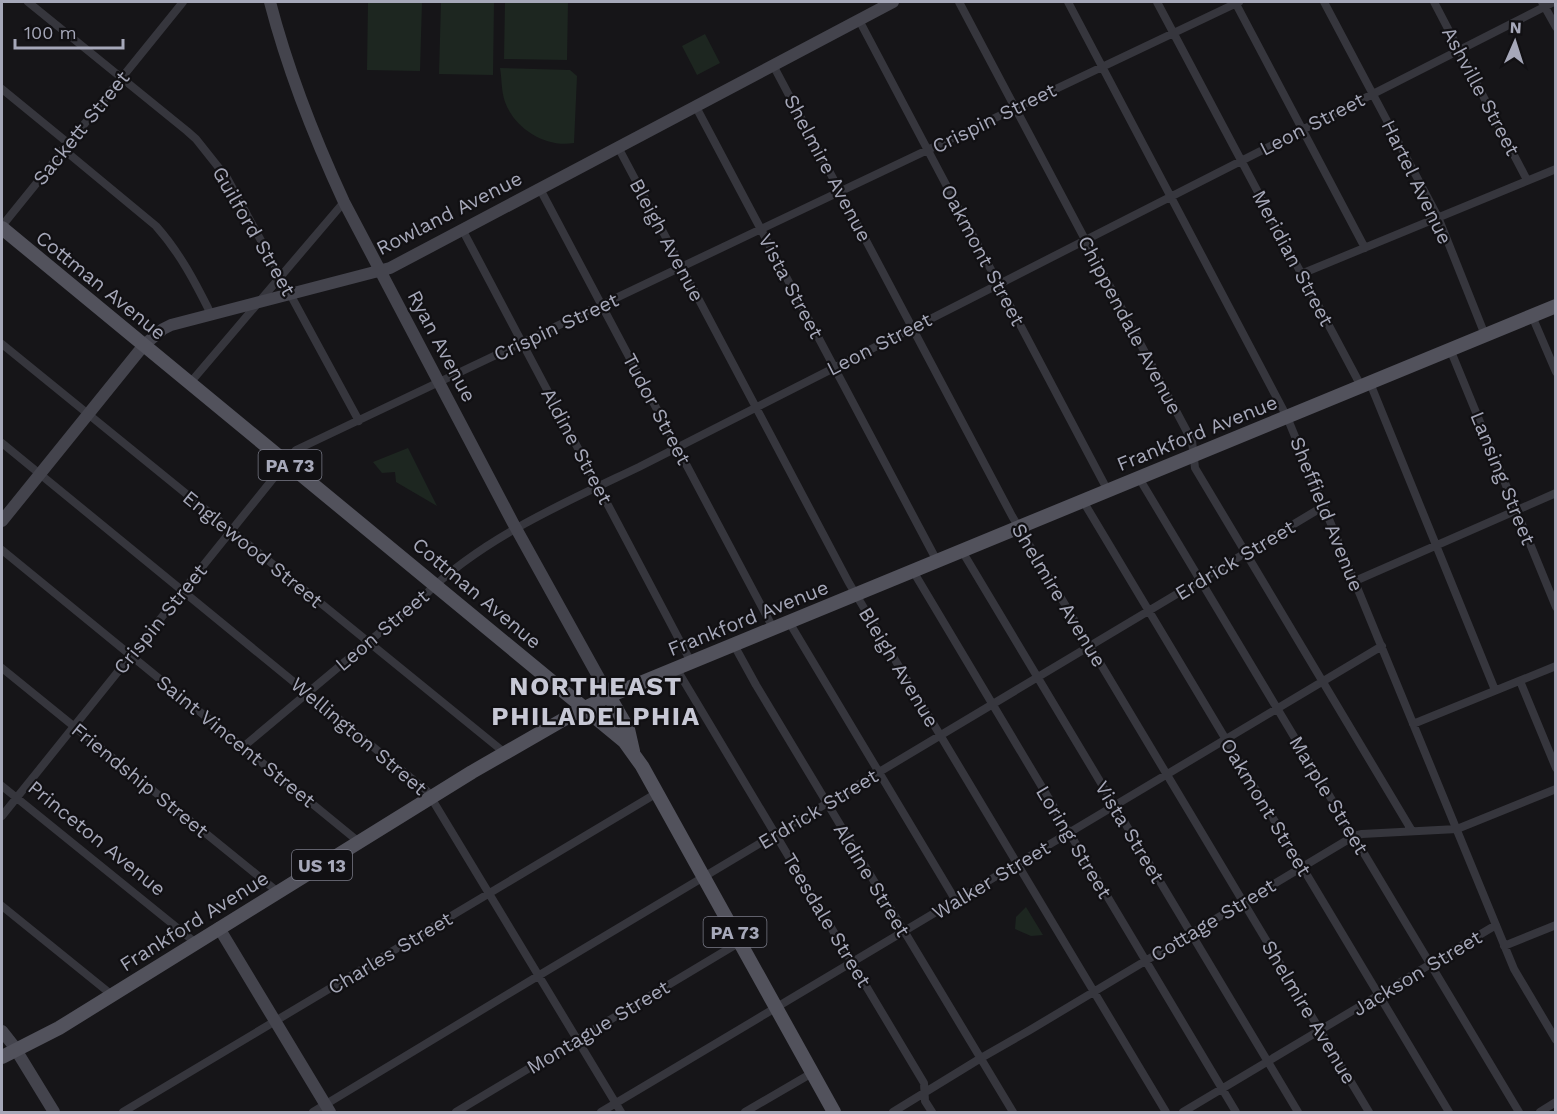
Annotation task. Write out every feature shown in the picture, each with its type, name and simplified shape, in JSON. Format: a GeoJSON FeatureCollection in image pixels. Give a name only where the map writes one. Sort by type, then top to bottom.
{"type":"FeatureCollection","features":[{"type":"Feature","properties":{"kind":"main road","name":"Cottman Avenue"},"geometry":{"type":"LineString","coordinates":[[2,227],[619,736],[634,753],[657,793],[834,1113]]}},
{"type":"Feature","properties":{"kind":"main road","name":"Frankford Avenue"},"geometry":{"type":"LineString","coordinates":[[2,1057],[51,1032],[505,753],[609,696],[1556,306]]}},
{"type":"Feature","properties":{"kind":"main road"},"geometry":{"type":"LineString","coordinates":[[609,696],[627,729],[634,753]]}},
{"type":"Feature","properties":{"kind":"street","name":"Guilford Street"},"geometry":{"type":"LineString","coordinates":[[28,2],[196,139],[227,178],[359,421]]}},
{"type":"Feature","properties":{"kind":"street","name":"Ryan Avenue"},"geometry":{"type":"LineString","coordinates":[[270,2],[300,100],[344,202],[438,382],[609,696]]}},
{"type":"Feature","properties":{"kind":"street","name":"Rowland Avenue"},"geometry":{"type":"LineString","coordinates":[[2,521],[144,345],[163,328],[390,268],[893,2]]}},
{"type":"Feature","properties":{"kind":"street","name":"Chippendale Avenue"},"geometry":{"type":"LineString","coordinates":[[959,2],[1191,441],[1195,468],[1412,831]]}},
{"type":"Feature","properties":{"kind":"street","name":"Sheffield Avenue"},"geometry":{"type":"LineString","coordinates":[[1068,2],[1287,417],[1516,974],[1556,1040]]}},
{"type":"Feature","properties":{"kind":"street","name":"Meridian Street"},"geometry":{"type":"LineString","coordinates":[[1157,2],[1302,274],[1365,384],[1436,545],[1496,690]]}},
{"type":"Feature","properties":{"kind":"street"},"geometry":{"type":"LineString","coordinates":[[1236,2],[1365,248]]}},
{"type":"Feature","properties":{"kind":"street","name":"Crispin Street"},"geometry":{"type":"LineString","coordinates":[[2,816],[296,450],[1236,2]]}},
{"type":"Feature","properties":{"kind":"street","name":"Hartel Avenue"},"geometry":{"type":"LineString","coordinates":[[1324,2],[1438,217],[1485,335]]}},
{"type":"Feature","properties":{"kind":"street","name":"Ashville Street"},"geometry":{"type":"LineString","coordinates":[[1434,2],[1527,180]]}},
{"type":"Feature","properties":{"kind":"street","name":"Leon Street"},"geometry":{"type":"LineString","coordinates":[[243,747],[445,575],[517,528],[1303,129],[1543,4],[1554,2]]}},
{"type":"Feature","properties":{"kind":"street","name":"Sackett Street"},"geometry":{"type":"LineString","coordinates":[[2,227],[178,4]]}},
{"type":"Feature","properties":{"kind":"street"},"geometry":{"type":"LineString","coordinates":[[1543,4],[1556,27]]}},
{"type":"Feature","properties":{"kind":"street","name":"Oakmont Street"},"geometry":{"type":"LineString","coordinates":[[859,20],[1108,491]]}},
{"type":"Feature","properties":{"kind":"street","name":"Shelmire Avenue"},"geometry":{"type":"LineString","coordinates":[[773,65],[1019,527],[1369,1113]]}},
{"type":"Feature","properties":{"kind":"street"},"geometry":{"type":"LineString","coordinates":[[2,89],[161,232],[186,264],[211,314]]}},
{"type":"Feature","properties":{"kind":"street","name":"Vista Street"},"geometry":{"type":"LineString","coordinates":[[696,107],[937,561]]}},
{"type":"Feature","properties":{"kind":"street","name":"Bleigh Avenue"},"geometry":{"type":"LineString","coordinates":[[618,147],[856,594],[1166,1113]]}},
{"type":"Feature","properties":{"kind":"street"},"geometry":{"type":"LineString","coordinates":[[1302,274],[1556,169]]}},
{"type":"Feature","properties":{"kind":"street","name":"Tudor Street"},"geometry":{"type":"LineString","coordinates":[[540,189],[773,628]]}},
{"type":"Feature","properties":{"kind":"street"},"geometry":{"type":"LineString","coordinates":[[190,383],[344,202]]}},
{"type":"Feature","properties":{"kind":"street","name":"Aldine Street"},"geometry":{"type":"LineString","coordinates":[[462,229],[691,662]]}},
{"type":"Feature","properties":{"kind":"street"},"geometry":{"type":"LineString","coordinates":[[1532,316],[1556,372]]}},
{"type":"Feature","properties":{"kind":"street","name":"Englewood Street"},"geometry":{"type":"LineString","coordinates":[[2,344],[505,753]]}},
{"type":"Feature","properties":{"kind":"street","name":"Lansing Street"},"geometry":{"type":"LineString","coordinates":[[1450,349],[1556,607]]}},
{"type":"Feature","properties":{"kind":"street","name":"Wellington Street"},"geometry":{"type":"LineString","coordinates":[[2,443],[432,797],[621,1113]]}},
{"type":"Feature","properties":{"kind":"street","name":"Marple Street"},"geometry":{"type":"LineString","coordinates":[[1139,478],[1519,1113]]}},
{"type":"Feature","properties":{"kind":"street"},"geometry":{"type":"LineString","coordinates":[[1355,581],[1556,493]]}},
{"type":"Feature","properties":{"kind":"street","name":"Oakmont Street"},"geometry":{"type":"LineString","coordinates":[[1083,501],[1449,1113]]}},
{"type":"Feature","properties":{"kind":"street","name":"Erdrick Street"},"geometry":{"type":"LineString","coordinates":[[313,1113],[327,1109],[538,976],[1324,506]]}},
{"type":"Feature","properties":{"kind":"street","name":"Saint Vincent Street"},"geometry":{"type":"LineString","coordinates":[[2,550],[359,842]]}},
{"type":"Feature","properties":{"kind":"street","name":"Vista Street"},"geometry":{"type":"LineString","coordinates":[[962,551],[1298,1113]]}},
{"type":"Feature","properties":{"kind":"street","name":"Loring Street"},"geometry":{"type":"LineString","coordinates":[[913,571],[1236,1113]]}},
{"type":"Feature","properties":{"kind":"street"},"geometry":{"type":"LineString","coordinates":[[789,622],[956,901]]}},
{"type":"Feature","properties":{"kind":"street","name":"Aldine Street"},"geometry":{"type":"LineString","coordinates":[[734,645],[903,932],[1013,1113]]}},
{"type":"Feature","properties":{"kind":"street","name":"Walker Street"},"geometry":{"type":"LineString","coordinates":[[601,1113],[1382,646]]}},
{"type":"Feature","properties":{"kind":"street"},"geometry":{"type":"LineString","coordinates":[[1413,724],[1556,666]]}},
{"type":"Feature","properties":{"kind":"street","name":"Friendship Street"},"geometry":{"type":"LineString","coordinates":[[2,668],[278,892]]}},
{"type":"Feature","properties":{"kind":"street","name":"Teesdale Street"},"geometry":{"type":"LineString","coordinates":[[676,668],[924,1083],[925,1101],[932,1113]]}},
{"type":"Feature","properties":{"kind":"street"},"geometry":{"type":"LineString","coordinates":[[1520,681],[1556,768]]}},
{"type":"Feature","properties":{"kind":"street","name":"Princeton Avenue"},"geometry":{"type":"LineString","coordinates":[[2,786],[196,943]]}},
{"type":"Feature","properties":{"kind":"street","name":"Cottage Street"},"geometry":{"type":"LineString","coordinates":[[893,1113],[981,1058],[1354,836],[1457,829],[1556,789]]}},
{"type":"Feature","properties":{"kind":"street","name":"Charles Street"},"geometry":{"type":"LineString","coordinates":[[123,1113],[657,793]]}},
{"type":"Feature","properties":{"kind":"street"},"geometry":{"type":"LineString","coordinates":[[2,906],[112,995]]}},
{"type":"Feature","properties":{"kind":"street","name":"Jackson Street"},"geometry":{"type":"LineString","coordinates":[[1183,1113],[1496,925]]}},
{"type":"Feature","properties":{"kind":"street","name":"Jackson Street"},"geometry":{"type":"LineString","coordinates":[[1504,946],[1556,925]]}},
{"type":"Feature","properties":{"kind":"street"},"geometry":{"type":"LineString","coordinates":[[219,928],[327,1109]]}},
{"type":"Feature","properties":{"kind":"street","name":"Montague Street"},"geometry":{"type":"LineString","coordinates":[[456,1113],[740,942]]}},
{"type":"Feature","properties":{"kind":"street"},"geometry":{"type":"LineString","coordinates":[[2,1031],[54,1113]]}},
{"type":"Feature","properties":{"kind":"street"},"geometry":{"type":"LineString","coordinates":[[745,1113],[812,1073]]}},
{"type":"Feature","properties":{"kind":"street"},"geometry":{"type":"LineString","coordinates":[[1540,1113],[1556,1102]]}},
{"type":"Feature","properties":{"kind":"shaded area"},"geometry":{"type":"Polygon","coordinates":[[[368,2],[422,2],[420,71],[367,70],[368,2]]]}},
{"type":"Feature","properties":{"kind":"shaded area"},"geometry":{"type":"Polygon","coordinates":[[[441,2],[494,2],[493,75],[439,74],[441,2]]]}},
{"type":"Feature","properties":{"kind":"shaded area"},"geometry":{"type":"Polygon","coordinates":[[[505,2],[568,2],[567,60],[504,59],[505,2]]]}},
{"type":"Feature","properties":{"kind":"shaded area"},"geometry":{"type":"Polygon","coordinates":[[[705,34],[720,63],[697,75],[682,46],[705,34]]]}},
{"type":"Feature","properties":{"kind":"shaded area"},"geometry":{"type":"Polygon","coordinates":[[[500,68],[570,70],[577,76],[574,143],[563,144],[542,139],[516,121],[505,102],[500,68]]]}},
{"type":"Feature","properties":{"kind":"shaded area"},"geometry":{"type":"Polygon","coordinates":[[[408,448],[437,506],[396,482],[395,472],[382,473],[373,462],[408,448]]]}},
{"type":"Feature","properties":{"kind":"shaded area"},"geometry":{"type":"Polygon","coordinates":[[[1026,907],[1043,935],[1031,936],[1015,929],[1016,917],[1026,907]]]}},
{"type":"Feature","properties":{"kind":"district","name":"NORTHEAST PHILADELPHIA"},"geometry":{"type":"Point","coordinates":[596,701]}}]}
